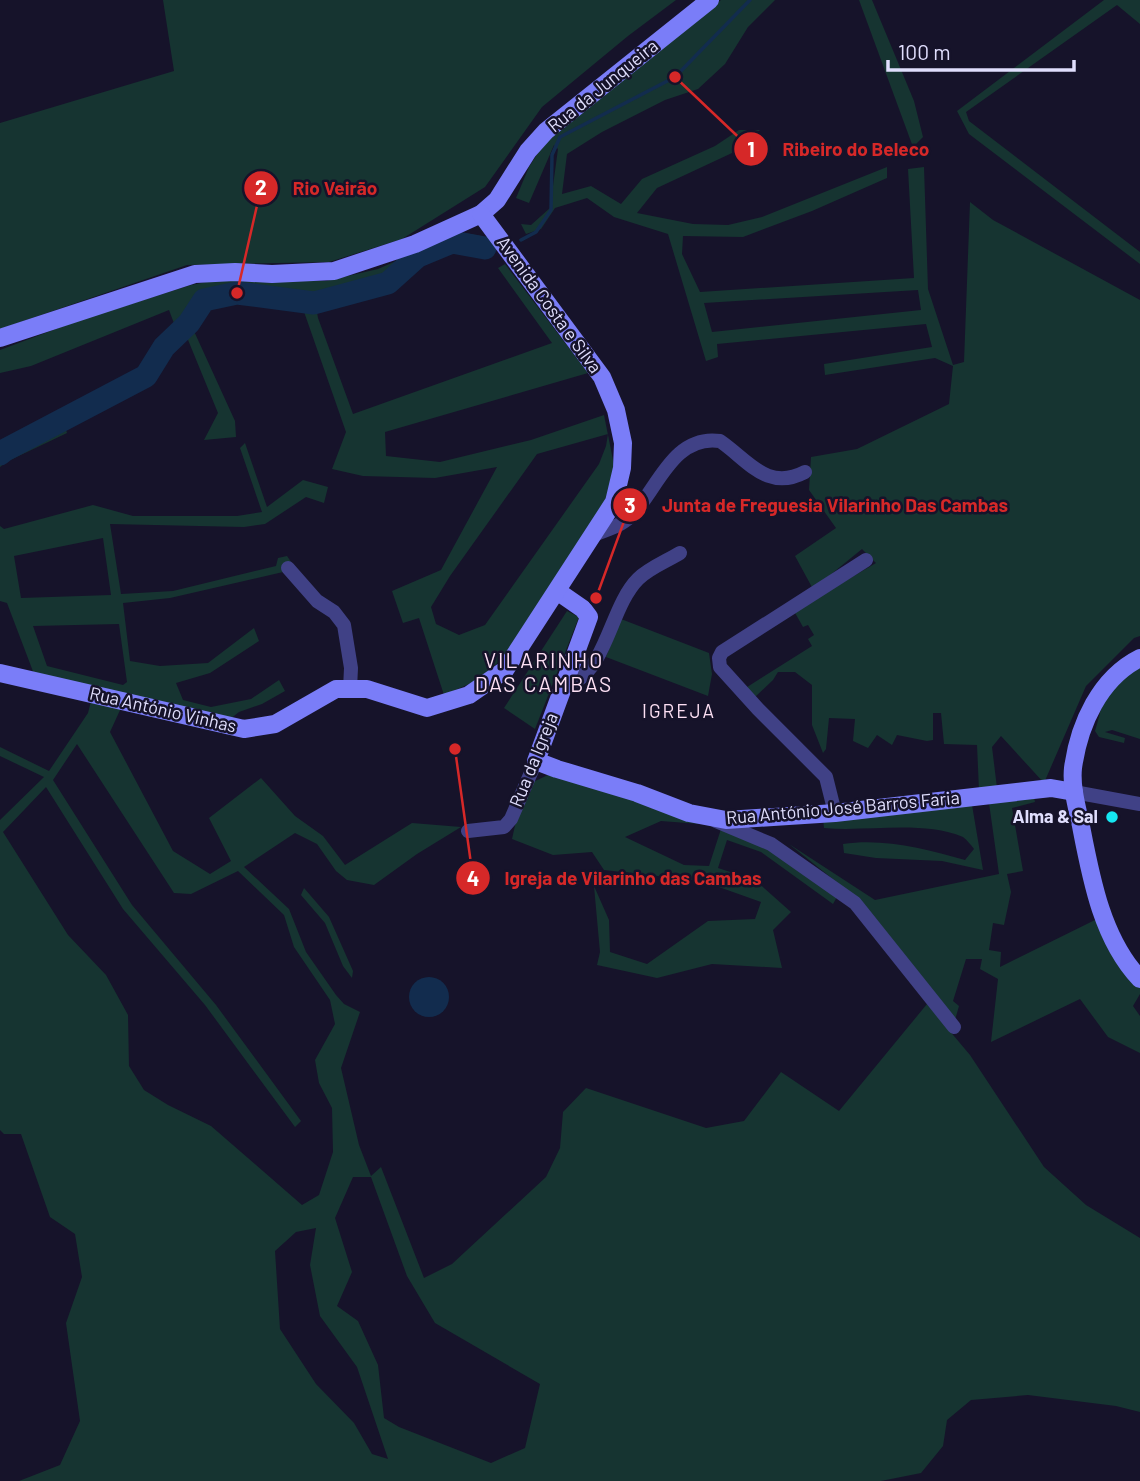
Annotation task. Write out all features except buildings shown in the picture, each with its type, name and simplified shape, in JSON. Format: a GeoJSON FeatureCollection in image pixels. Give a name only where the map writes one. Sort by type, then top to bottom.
{"type":"FeatureCollection","features":[{"type":"Feature","properties":{"kind":"street","name":"Rua da Junqueira"},"geometry":{"type":"LineString","coordinates":[[481,214],[497,200],[528,151],[546,131],[710,0]]}},
{"type":"Feature","properties":{"kind":"street"},"geometry":{"type":"LineString","coordinates":[[0,338],[195,274],[334,271],[415,244],[481,214]]}},
{"type":"Feature","properties":{"kind":"street","name":"Avenida Costa e Silva"},"geometry":{"type":"LineString","coordinates":[[481,214],[602,377],[616,410],[623,443],[622,468],[614,502],[557,591]]}},
{"type":"Feature","properties":{"kind":"street"},"geometry":{"type":"LineString","coordinates":[[593,535],[625,522],[670,462],[703,442],[720,441],[741,459],[775,479],[790,479],[805,472]]}},
{"type":"Feature","properties":{"kind":"street"},"geometry":{"type":"LineString","coordinates":[[567,678],[576,681],[590,668],[622,604],[638,579],[680,553]]}},
{"type":"Feature","properties":{"kind":"street"},"geometry":{"type":"LineString","coordinates":[[835,813],[826,777],[720,667],[719,658],[722,652],[866,560]]}},
{"type":"Feature","properties":{"kind":"street"},"geometry":{"type":"LineString","coordinates":[[288,568],[317,601],[334,611],[344,625],[351,668],[350,689]]}},
{"type":"Feature","properties":{"kind":"street","name":"Rua da Igreja"},"geometry":{"type":"LineString","coordinates":[[468,831],[503,827],[511,819],[567,678],[589,617],[583,609],[557,591]]}},
{"type":"Feature","properties":{"kind":"street","name":"Rua António Vinhas"},"geometry":{"type":"LineString","coordinates":[[0,673],[244,729],[275,724],[336,689],[367,689],[427,708],[470,695],[505,670],[557,591]]}},
{"type":"Feature","properties":{"kind":"street"},"geometry":{"type":"LineString","coordinates":[[1140,658],[1120,669],[1111,678],[1092,707],[1073,768],[1074,792],[1096,895],[1117,944],[1140,979]]}},
{"type":"Feature","properties":{"kind":"street","name":"Rua António José Barros Faria"},"geometry":{"type":"LineString","coordinates":[[536,761],[637,793],[689,813],[726,820],[835,813],[1051,789],[1074,792]]}},
{"type":"Feature","properties":{"kind":"street"},"geometry":{"type":"LineString","coordinates":[[1074,792],[1140,804]]}},
{"type":"Feature","properties":{"kind":"street"},"geometry":{"type":"LineString","coordinates":[[708,818],[771,844],[855,903],[954,1027]]}},
{"type":"Feature","properties":{"kind":"green space"},"geometry":{"type":"Polygon","coordinates":[[[163,0],[676,0],[542,107],[485,187],[402,239],[329,262],[187,265],[0,329],[0,123],[174,71],[163,0]]]}},
{"type":"Feature","properties":{"kind":"green space"},"geometry":{"type":"Polygon","coordinates":[[[721,0],[775,0],[748,27],[725,64],[698,89],[665,100],[602,132],[567,154],[562,194],[591,186],[621,204],[642,179],[715,146],[739,130],[760,130],[732,153],[657,188],[637,213],[693,224],[728,225],[762,217],[887,167],[887,178],[812,211],[743,237],[683,236],[682,254],[700,292],[914,278],[908,169],[924,167],[928,289],[953,365],[964,362],[970,202],[993,220],[1140,300],[1140,636],[1134,638],[1086,686],[1044,783],[1001,736],[992,747],[997,788],[979,790],[977,745],[944,744],[941,713],[933,713],[933,740],[897,735],[892,745],[877,735],[868,748],[853,741],[855,719],[829,718],[826,749],[823,753],[812,725],[812,685],[795,672],[778,672],[754,698],[744,689],[812,646],[808,639],[814,635],[808,625],[803,627],[794,611],[876,563],[862,549],[813,589],[795,556],[836,528],[809,490],[811,457],[857,449],[949,404],[953,366],[935,358],[825,375],[824,364],[932,347],[926,324],[717,344],[718,357],[706,361],[668,234],[614,217],[587,198],[555,208],[541,229],[526,234],[521,224],[531,225],[550,208],[558,149],[554,145],[529,203],[516,198],[529,167],[551,132],[721,0]],[[918,290],[704,303],[712,332],[921,310],[918,290]]]}},
{"type":"Feature","properties":{"kind":"green space"},"geometry":{"type":"Polygon","coordinates":[[[859,0],[872,0],[914,101],[923,137],[913,147],[859,0]]]}},
{"type":"Feature","properties":{"kind":"green space"},"geometry":{"type":"Polygon","coordinates":[[[1104,0],[1140,0],[1140,24],[1117,5],[966,112],[969,121],[1140,252],[1140,264],[969,134],[957,111],[1104,0]]]}},
{"type":"Feature","properties":{"kind":"green space"},"geometry":{"type":"Polygon","coordinates":[[[465,233],[481,236],[495,250],[493,256],[486,257],[468,249],[450,250],[408,270],[391,290],[316,307],[353,414],[552,343],[498,268],[505,264],[588,373],[385,432],[386,456],[440,462],[531,440],[604,415],[608,434],[537,454],[431,607],[436,624],[459,635],[485,625],[599,464],[608,435],[614,465],[607,503],[507,655],[478,680],[444,695],[419,618],[403,623],[392,591],[441,570],[497,467],[435,478],[363,476],[332,469],[346,432],[302,306],[223,302],[200,312],[193,329],[235,421],[236,437],[204,440],[218,413],[186,335],[163,354],[140,390],[75,420],[70,407],[133,375],[155,344],[175,326],[169,310],[31,366],[0,373],[0,350],[77,321],[191,285],[217,280],[326,281],[378,269],[465,233]]]}},
{"type":"Feature","properties":{"kind":"green space"},"geometry":{"type":"Polygon","coordinates":[[[63,421],[67,433],[0,467],[0,446],[63,421]]]}},
{"type":"Feature","properties":{"kind":"green space"},"geometry":{"type":"Polygon","coordinates":[[[245,443],[267,507],[303,480],[328,487],[324,503],[306,497],[265,524],[244,527],[110,524],[121,594],[173,591],[276,566],[278,558],[287,556],[296,569],[170,598],[123,603],[130,661],[160,666],[208,663],[254,628],[259,641],[210,673],[176,683],[183,700],[211,707],[251,699],[279,680],[285,691],[262,704],[239,712],[230,719],[34,674],[7,603],[0,601],[0,526],[4,529],[93,505],[133,516],[237,516],[262,512],[240,448],[245,443]],[[103,538],[14,556],[21,598],[111,595],[103,538]],[[119,624],[33,626],[47,666],[123,685],[127,682],[119,624]]]}},
{"type":"Feature","properties":{"kind":"green space"},"geometry":{"type":"Polygon","coordinates":[[[567,611],[579,617],[535,729],[504,708],[567,611]]]}},
{"type":"Feature","properties":{"kind":"green space"},"geometry":{"type":"Polygon","coordinates":[[[621,619],[709,653],[712,674],[708,696],[606,657],[621,619]]]}},
{"type":"Feature","properties":{"kind":"green space"},"geometry":{"type":"Polygon","coordinates":[[[1140,666],[1140,739],[1112,730],[1105,732],[1125,738],[1124,743],[1099,737],[1095,731],[1106,697],[1119,682],[1140,666]]]}},
{"type":"Feature","properties":{"kind":"green space"},"geometry":{"type":"Polygon","coordinates":[[[91,701],[121,708],[110,732],[173,851],[210,874],[231,861],[209,818],[261,778],[295,816],[323,836],[345,865],[412,823],[461,827],[374,885],[347,880],[336,871],[317,844],[295,833],[244,867],[289,909],[306,952],[344,1004],[360,1012],[341,1068],[359,1145],[371,1176],[381,1167],[424,1278],[452,1264],[546,1177],[560,1148],[563,1112],[586,1088],[706,1128],[744,1121],[781,1072],[839,1111],[927,1004],[970,1055],[1044,1167],[1086,1205],[1140,1238],[1140,1412],[1116,1406],[1028,1395],[971,1400],[947,1420],[943,1446],[921,1473],[881,1481],[19,1481],[60,1465],[80,1421],[66,1323],[82,1277],[75,1234],[50,1217],[21,1134],[4,1134],[0,1130],[0,820],[44,777],[0,756],[0,747],[49,771],[88,713],[91,701]],[[77,744],[53,780],[132,905],[216,1005],[301,1121],[295,1127],[205,1005],[123,909],[46,787],[3,832],[68,935],[106,975],[128,1015],[129,1066],[144,1090],[211,1126],[302,1205],[319,1195],[333,1152],[332,1108],[319,1083],[315,1060],[335,1024],[330,1000],[294,947],[284,915],[238,871],[191,894],[174,893],[77,744]],[[353,1177],[335,1218],[352,1272],[337,1306],[358,1321],[378,1365],[384,1418],[399,1427],[491,1463],[525,1448],[540,1384],[435,1323],[407,1276],[371,1177],[353,1177]],[[316,1228],[296,1232],[275,1251],[280,1329],[316,1384],[354,1423],[372,1454],[388,1459],[357,1367],[320,1316],[310,1265],[316,1228]]]}},
{"type":"Feature","properties":{"kind":"green space"},"geometry":{"type":"Polygon","coordinates":[[[548,775],[585,783],[700,824],[661,821],[625,837],[684,865],[709,866],[721,829],[765,845],[838,895],[833,904],[761,852],[727,840],[718,868],[755,880],[791,912],[773,930],[782,968],[712,964],[657,978],[597,965],[600,952],[594,886],[609,920],[610,952],[647,964],[708,921],[755,919],[761,902],[702,881],[604,870],[592,852],[553,855],[512,839],[531,783],[548,775]]]}},
{"type":"Feature","properties":{"kind":"green space"},"geometry":{"type":"Polygon","coordinates":[[[1034,797],[1035,802],[1012,808],[1023,871],[1007,874],[1011,892],[1004,925],[993,923],[989,950],[1001,952],[1000,967],[1097,919],[1140,985],[1140,994],[1133,1006],[1140,1016],[1140,1053],[1108,1037],[1080,999],[991,1042],[998,979],[980,969],[982,959],[966,959],[953,1001],[959,1006],[955,1020],[859,900],[789,844],[875,900],[999,874],[989,803],[1034,797]]]}},
{"type":"Feature","properties":{"kind":"green space"},"geometry":{"type":"Polygon","coordinates":[[[972,805],[983,870],[942,861],[876,858],[844,853],[843,844],[874,842],[965,860],[974,849],[963,837],[947,832],[913,828],[824,828],[823,818],[972,805]]]}},
{"type":"Feature","properties":{"kind":"green space"},"geometry":{"type":"Polygon","coordinates":[[[304,888],[329,917],[353,971],[352,978],[343,966],[325,923],[301,895],[304,888]]]}},
{"type":"Feature","properties":{"kind":"water"},"geometry":{"type":"Polygon","coordinates":[[[429,977],[443,983],[449,997],[443,1011],[429,1017],[415,1011],[409,997],[415,983],[429,977]]]}},
{"type":"Feature","properties":{"kind":"waterway"},"geometry":{"type":"LineString","coordinates":[[521,240],[536,232],[551,210],[552,155],[560,137],[675,77],[750,0]]}},
{"type":"Feature","properties":{"kind":"waterway"},"geometry":{"type":"LineString","coordinates":[[0,454],[146,376],[164,347],[189,323],[204,300],[237,293],[314,303],[388,283],[418,256],[452,242],[485,248]]}},
{"type":"Feature","properties":{"kind":"place","name":"Ribeiro do Beleco"},"geometry":{"type":"Point","coordinates":[675,77]}},
{"type":"Feature","properties":{"kind":"place","name":"Rio Veirão"},"geometry":{"type":"Point","coordinates":[237,293]}},
{"type":"Feature","properties":{"kind":"place","name":"Junta de Freguesia Vilarinho Das Cambas"},"geometry":{"type":"Point","coordinates":[596,598]}},
{"type":"Feature","properties":{"kind":"place","name":"Igreja de Vilarinho das Cambas"},"geometry":{"type":"Point","coordinates":[455,749]}},
{"type":"Feature","properties":{"kind":"place","name":"Alma & Sal"},"geometry":{"type":"Point","coordinates":[1112,817]}},
{"type":"Feature","properties":{"kind":"district","name":"VILARINHO DAS CAMBAS"},"geometry":{"type":"Point","coordinates":[544,673]}},
{"type":"Feature","properties":{"kind":"district","name":"IGREJA"},"geometry":{"type":"Point","coordinates":[679,711]}}]}
